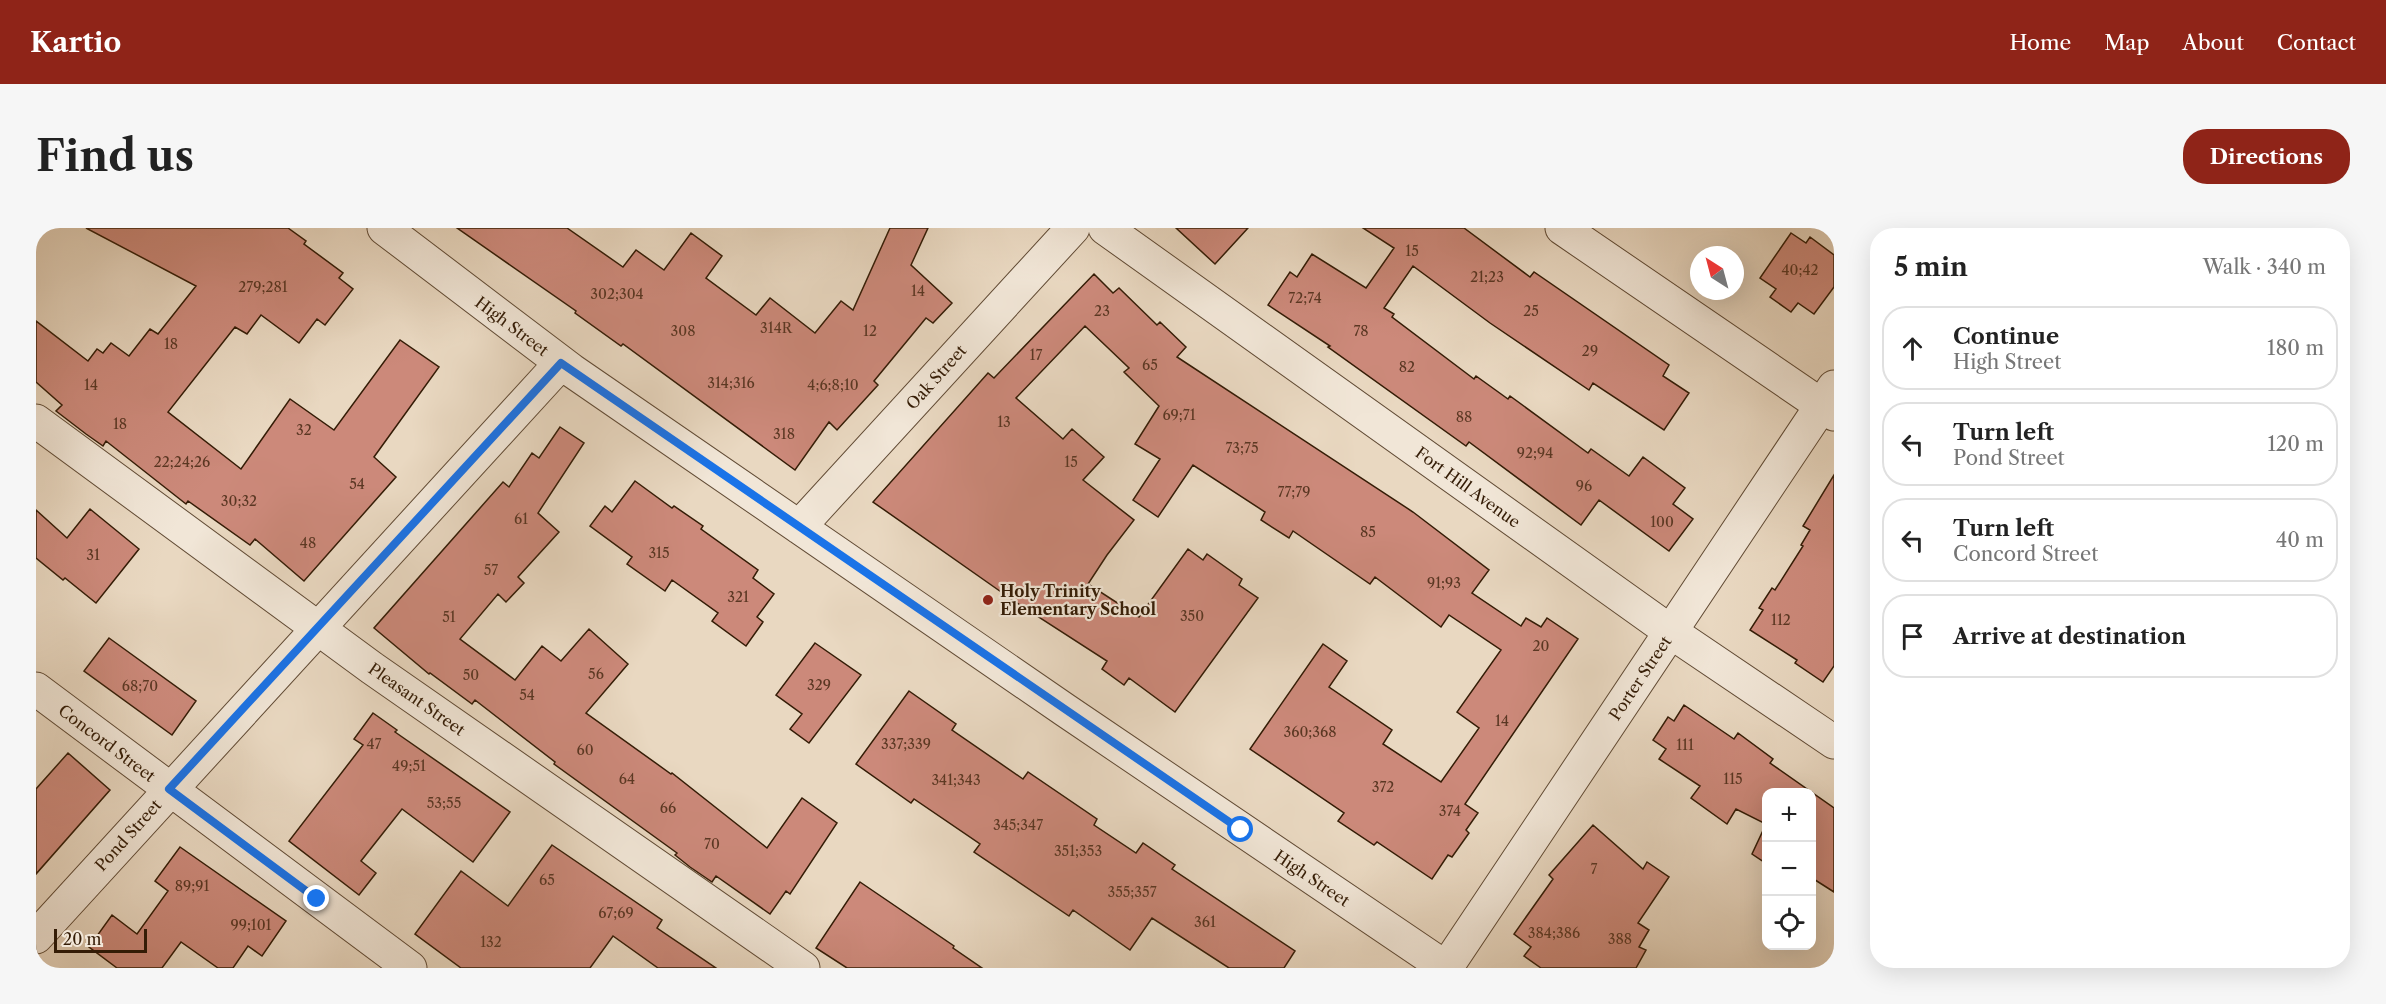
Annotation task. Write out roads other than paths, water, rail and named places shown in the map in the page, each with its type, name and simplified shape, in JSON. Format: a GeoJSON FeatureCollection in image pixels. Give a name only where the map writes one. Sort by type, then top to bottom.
{"type":"FeatureCollection","features":[{"type":"Feature","properties":{"kind":"street","name":"High Street"},"geometry":{"type":"LineString","coordinates":[[384,228],[561,363],[1446,968]]}},
{"type":"Feature","properties":{"kind":"street","name":"Oak Street"},"geometry":{"type":"LineString","coordinates":[[799,527],[1073,228]]}},
{"type":"Feature","properties":{"kind":"street","name":"Fort Hill Avenue"},"geometry":{"type":"LineString","coordinates":[[1105,228],[1671,632],[1834,742]]}},
{"type":"Feature","properties":{"kind":"street"},"geometry":{"type":"LineString","coordinates":[[1562,228],[1830,402]]}},
{"type":"Feature","properties":{"kind":"street","name":"Pond Street"},"geometry":{"type":"LineString","coordinates":[[36,937],[561,363]]}},
{"type":"Feature","properties":{"kind":"street","name":"Porter Street"},"geometry":{"type":"LineString","coordinates":[[1446,968],[1671,632],[1830,402]]}},
{"type":"Feature","properties":{"kind":"street","name":"Pleasant Street"},"geometry":{"type":"LineString","coordinates":[[36,421],[382,675],[803,968]]}},
{"type":"Feature","properties":{"kind":"street","name":"Concord Street"},"geometry":{"type":"LineString","coordinates":[[36,689],[410,968]]}},
{"type":"Feature","properties":{"kind":"place","name":"Holy Trinity Elementary School"},"geometry":{"type":"Point","coordinates":[988,600]}}]}
